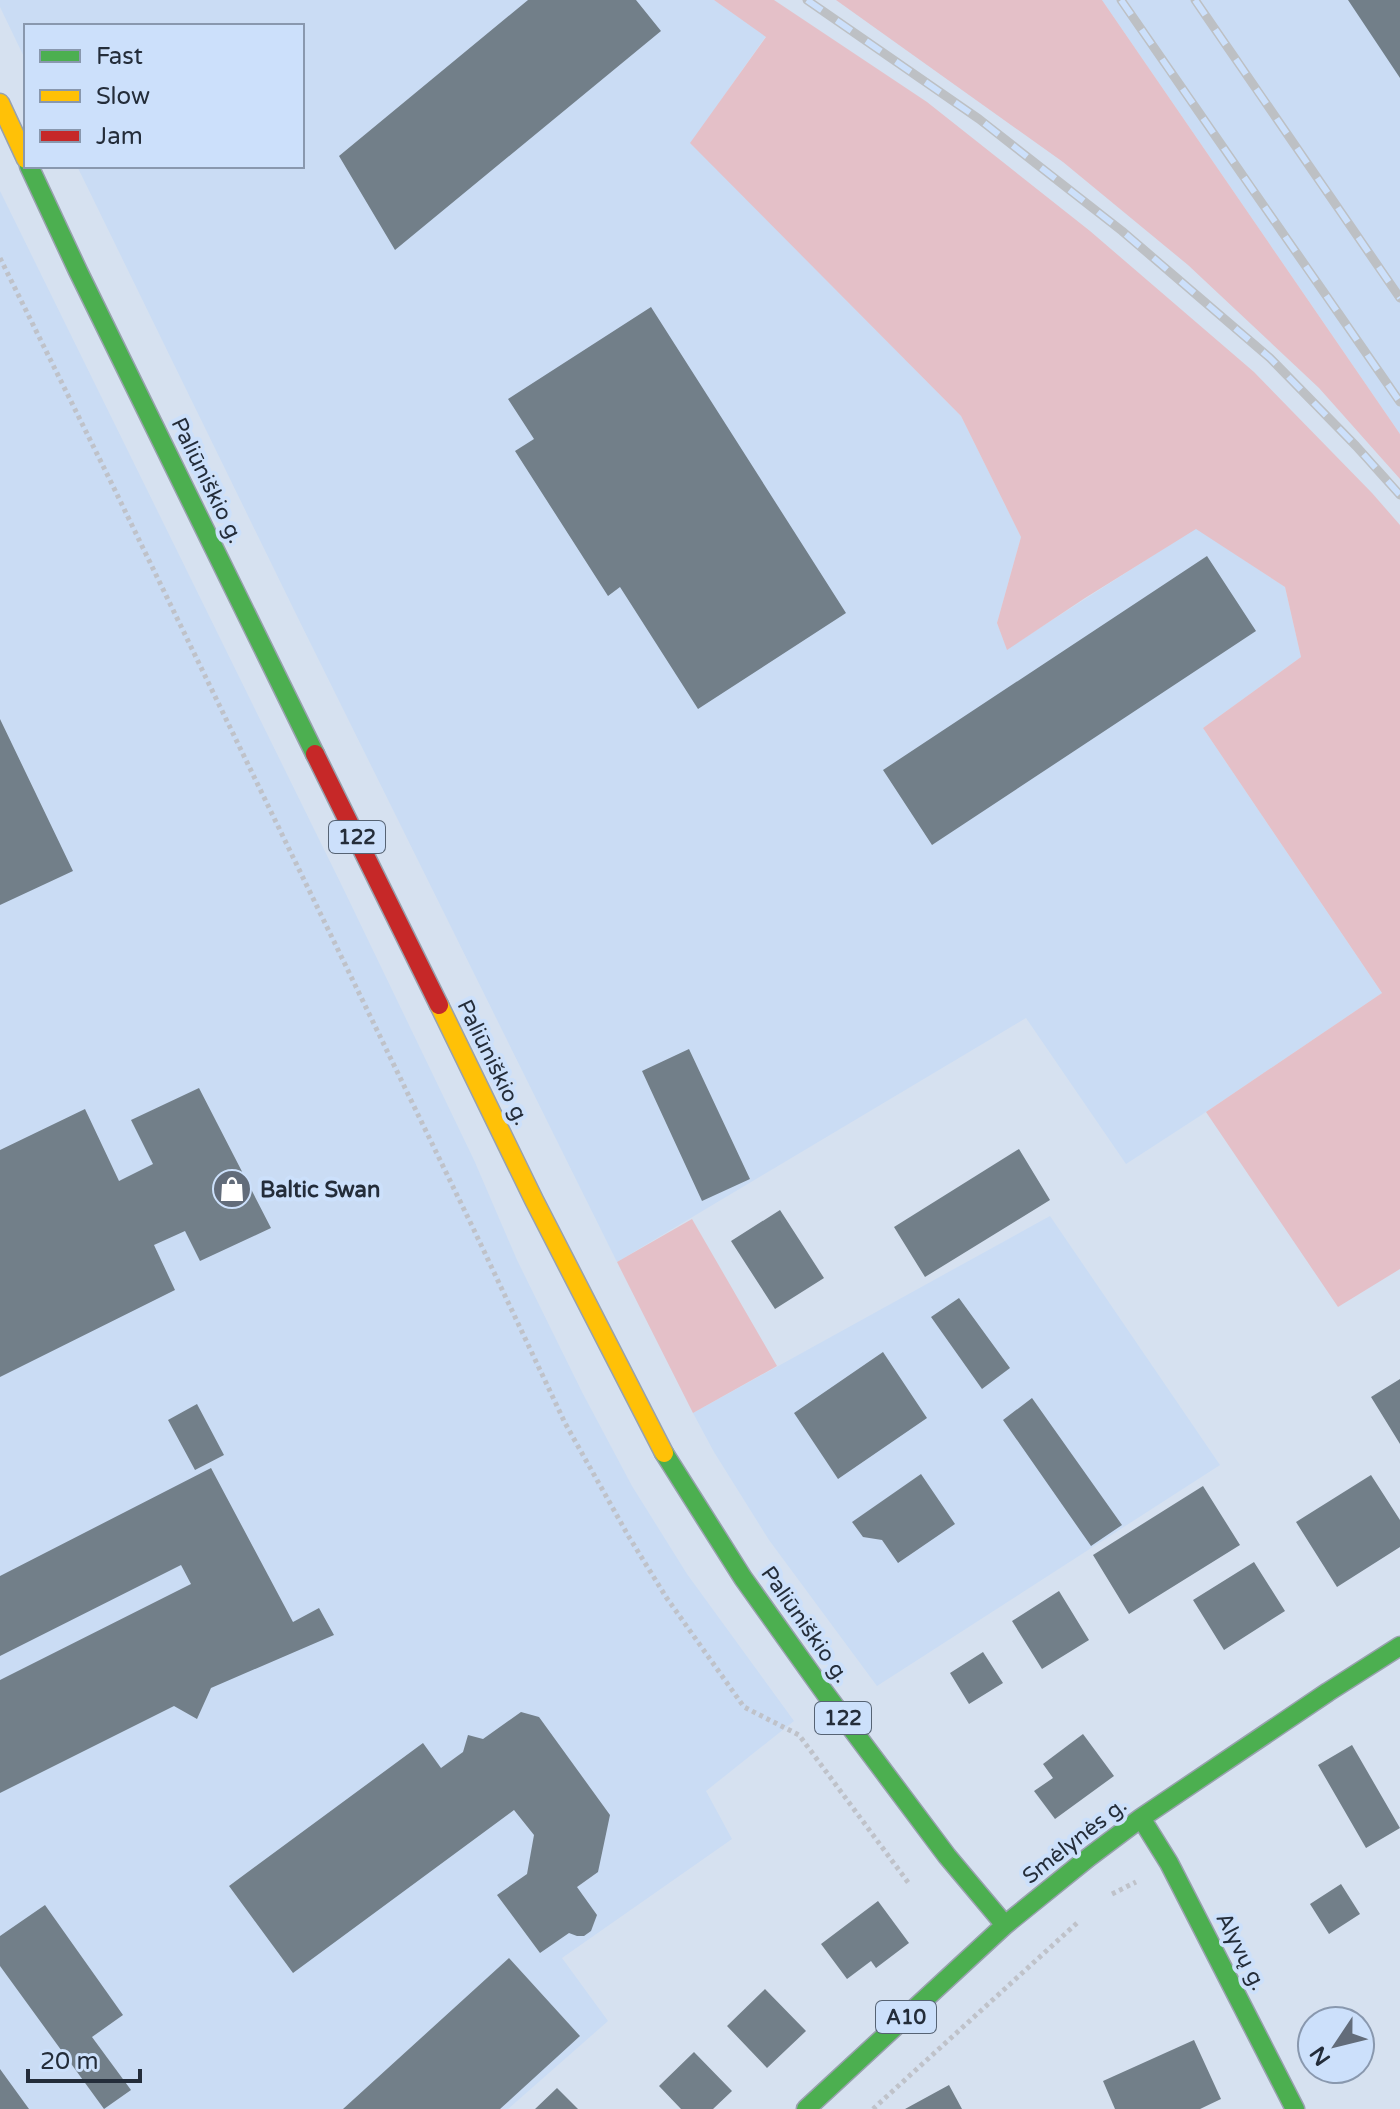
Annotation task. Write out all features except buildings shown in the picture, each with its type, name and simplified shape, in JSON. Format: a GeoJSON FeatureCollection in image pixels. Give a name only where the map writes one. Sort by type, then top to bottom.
{"type":"FeatureCollection","features":[{"type":"Feature","properties":{"kind":"main road"},"geometry":{"type":"LineString","coordinates":[[0,103],[24,155]]}},
{"type":"Feature","properties":{"kind":"main road","name":"Paliūniškio g."},"geometry":{"type":"LineString","coordinates":[[30,168],[541,1213],[658,1441],[743,1578],[816,1680],[947,1856],[1005,1925]]}},
{"type":"Feature","properties":{"kind":"main road","name":"Smėlynės g."},"geometry":{"type":"LineString","coordinates":[[806,2109],[1005,1925],[1089,1857],[1141,1818],[1400,1646]]}},
{"type":"Feature","properties":{"kind":"main road","name":"Alyvų g."},"geometry":{"type":"LineString","coordinates":[[1141,1818],[1169,1863],[1295,2109]]}},
{"type":"Feature","properties":{"kind":"path"},"geometry":{"type":"LineString","coordinates":[[0,258],[565,1423],[666,1597],[744,1707],[799,1735],[910,1885]]}},
{"type":"Feature","properties":{"kind":"shaded area"},"geometry":{"type":"Polygon","coordinates":[[[0,0],[714,0],[766,36],[691,143],[961,416],[1021,537],[997,623],[1007,649],[1196,528],[1285,587],[1301,657],[1203,728],[1382,993],[1126,1164],[1026,1018],[617,1262],[78,168],[304,168],[304,24],[24,24],[24,57],[0,7],[0,0]]]}},
{"type":"Feature","properties":{"kind":"shaded area"},"geometry":{"type":"Polygon","coordinates":[[[714,0],[774,0],[927,102],[1090,231],[1254,372],[1400,525],[1400,1269],[1338,1307],[1206,1112],[1382,993],[1203,728],[1301,657],[1285,587],[1196,529],[1007,650],[997,623],[1021,537],[961,416],[690,143],[766,37],[714,0]]]}},
{"type":"Feature","properties":{"kind":"shaded area"},"geometry":{"type":"Polygon","coordinates":[[[836,0],[1102,0],[1400,434],[1400,479],[1319,388],[1188,265],[1063,162],[836,0]]]}},
{"type":"Feature","properties":{"kind":"shaded area"},"geometry":{"type":"Polygon","coordinates":[[[1102,0],[1400,0],[1400,434],[1102,0]]]}},
{"type":"Feature","properties":{"kind":"shaded area"},"geometry":{"type":"Polygon","coordinates":[[[0,191],[343,888],[582,1392],[632,1486],[687,1574],[794,1721],[706,1791],[732,1839],[562,1958],[608,2021],[508,2109],[0,2109],[0,191]]]}},
{"type":"Feature","properties":{"kind":"shaded area"},"geometry":{"type":"Polygon","coordinates":[[[1050,1216],[1220,1465],[877,1686],[769,1540],[693,1413],[1050,1216]]]}},
{"type":"Feature","properties":{"kind":"shaded area"},"geometry":{"type":"Polygon","coordinates":[[[692,1219],[777,1366],[693,1413],[617,1262],[692,1219]]]}},
{"type":"Feature","properties":{"kind":"railway"},"geometry":{"type":"LineString","coordinates":[[807,0],[979,119],[1122,231],[1270,358],[1400,495]]}},
{"type":"Feature","properties":{"kind":"railway"},"geometry":{"type":"LineString","coordinates":[[1121,0],[1400,402]]}},
{"type":"Feature","properties":{"kind":"railway"},"geometry":{"type":"LineString","coordinates":[[1195,0],[1400,298]]}},
{"type":"Feature","properties":{"kind":"traffic: fast"},"geometry":{"type":"LineString","coordinates":[[30,168],[315,754]]}},
{"type":"Feature","properties":{"kind":"traffic: fast"},"geometry":{"type":"LineString","coordinates":[[664,1453],[743,1578],[825,1693],[947,1856],[1005,1925]]}},
{"type":"Feature","properties":{"kind":"traffic: fast"},"geometry":{"type":"LineString","coordinates":[[806,2109],[1005,1925],[1089,1857],[1141,1818],[1400,1646]]}},
{"type":"Feature","properties":{"kind":"traffic: fast"},"geometry":{"type":"LineString","coordinates":[[1141,1818],[1169,1863],[1295,2109]]}},
{"type":"Feature","properties":{"kind":"traffic: slow"},"geometry":{"type":"LineString","coordinates":[[0,103],[24,155]]}},
{"type":"Feature","properties":{"kind":"traffic: slow"},"geometry":{"type":"LineString","coordinates":[[439,1005],[534,1200],[664,1453]]}},
{"type":"Feature","properties":{"kind":"traffic: jam"},"geometry":{"type":"LineString","coordinates":[[315,754],[439,1005]]}},
{"type":"Feature","properties":{"kind":"place","name":"Baltic Swan"},"geometry":{"type":"Point","coordinates":[232,1189]}}]}
